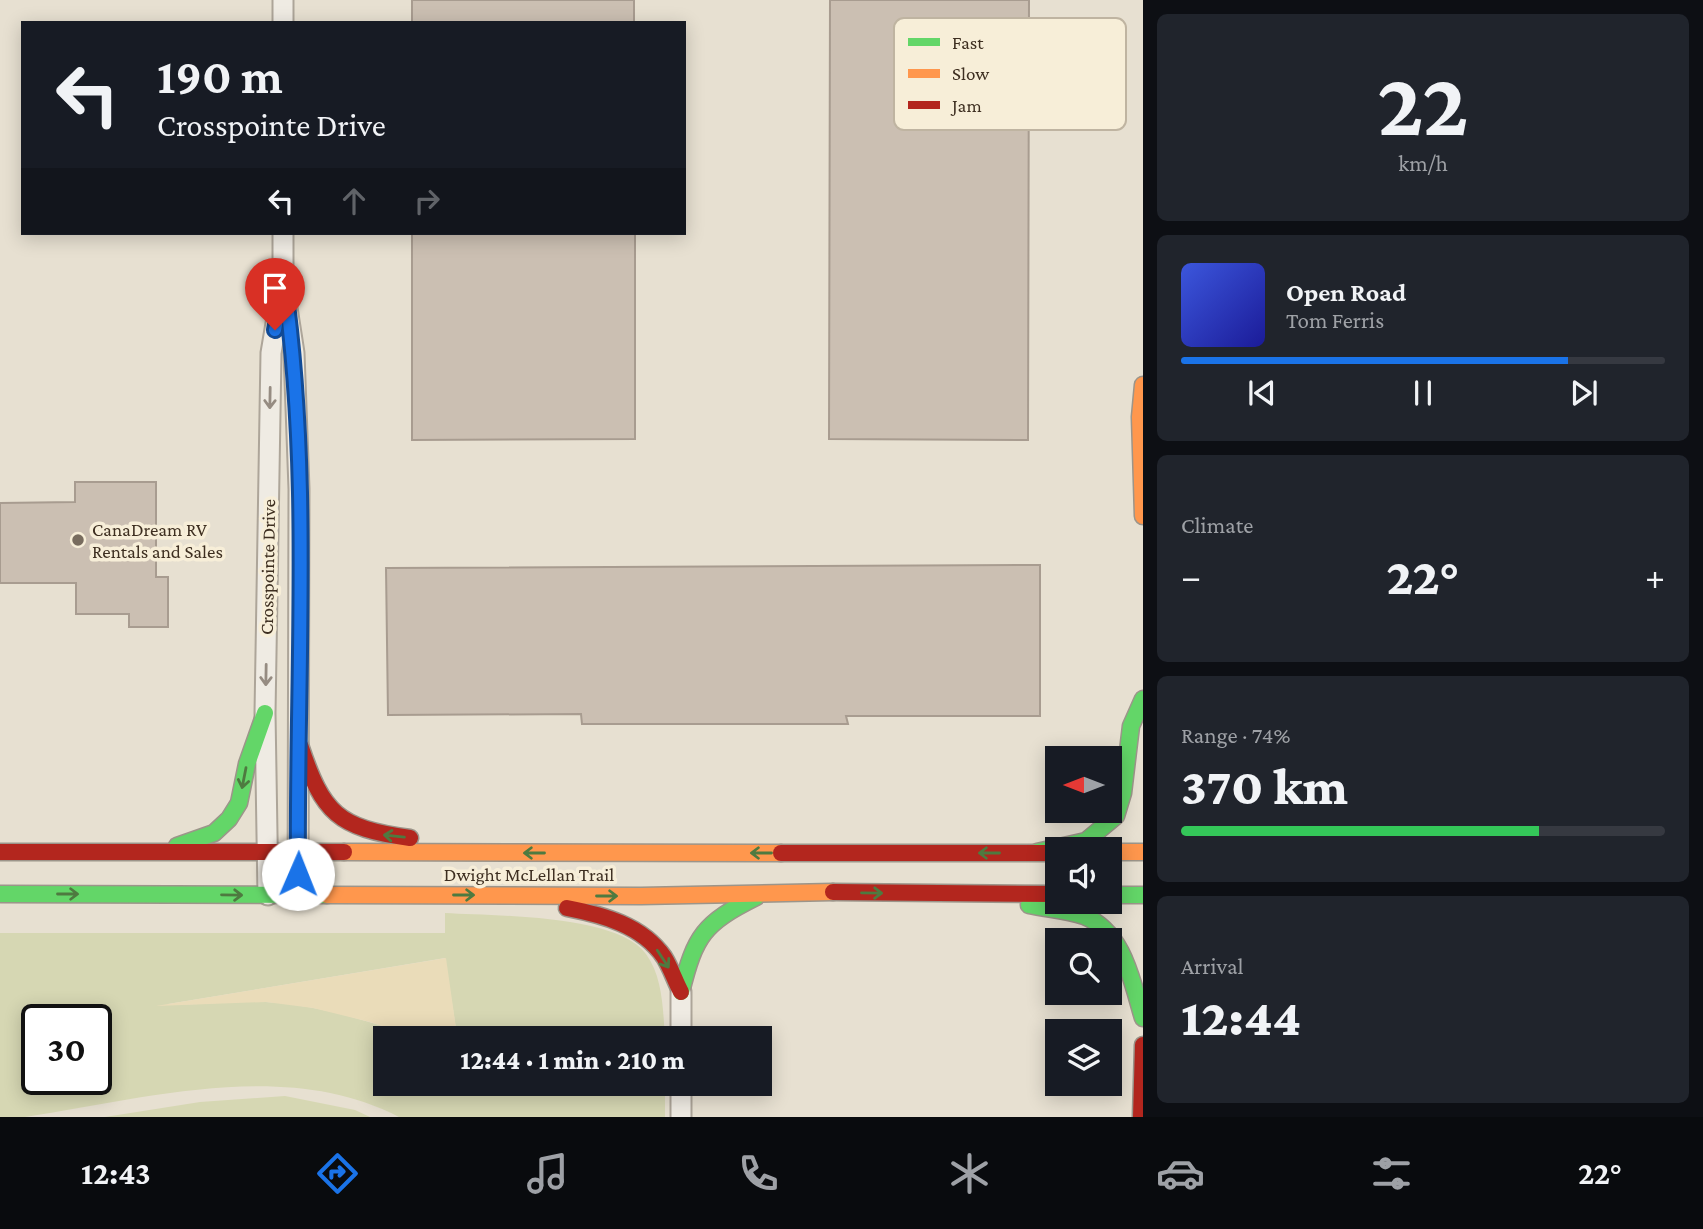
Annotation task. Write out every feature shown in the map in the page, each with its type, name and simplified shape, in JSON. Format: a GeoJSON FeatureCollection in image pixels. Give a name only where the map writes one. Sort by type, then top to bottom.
{"type":"FeatureCollection","features":[{"type":"Feature","properties":{"kind":"main road"},"geometry":{"type":"LineString","coordinates":[[1143,385],[1140,417],[1143,516]]}},
{"type":"Feature","properties":{"kind":"main road"},"geometry":{"type":"LineString","coordinates":[[1033,853],[1086,841],[1116,816],[1123,793],[1131,726],[1143,699]]}},
{"type":"Feature","properties":{"kind":"main road"},"geometry":{"type":"LineString","coordinates":[[150,854],[194,842],[214,833],[229,819],[239,803],[247,764],[265,713]]}},
{"type":"Feature","properties":{"kind":"main road"},"geometry":{"type":"LineString","coordinates":[[300,745],[310,780],[321,799],[332,814],[346,823],[372,834],[438,841],[485,853]]}},
{"type":"Feature","properties":{"kind":"main road","name":"Dwight McLellan Trail"},"geometry":{"type":"LineString","coordinates":[[0,852],[1045,853]]}},
{"type":"Feature","properties":{"kind":"main road"},"geometry":{"type":"LineString","coordinates":[[1122,852],[1143,852]]}},
{"type":"Feature","properties":{"kind":"main road","name":"Dwight McLellan Trail"},"geometry":{"type":"LineString","coordinates":[[0,894],[1045,894]]}},
{"type":"Feature","properties":{"kind":"main road"},"geometry":{"type":"LineString","coordinates":[[681,992],[696,939],[711,921],[762,894]]}},
{"type":"Feature","properties":{"kind":"main road"},"geometry":{"type":"LineString","coordinates":[[982,894],[1093,921],[1121,950],[1143,1018]]}},
{"type":"Feature","properties":{"kind":"main road"},"geometry":{"type":"LineString","coordinates":[[490,895],[601,914],[625,924],[643,935],[663,956],[681,992]]}},
{"type":"Feature","properties":{"kind":"main road"},"geometry":{"type":"LineString","coordinates":[[1122,895],[1143,895]]}},
{"type":"Feature","properties":{"kind":"main road"},"geometry":{"type":"LineString","coordinates":[[1141,1117],[1143,1045]]}},
{"type":"Feature","properties":{"kind":"street"},"geometry":{"type":"LineString","coordinates":[[284,0],[284,21]]}},
{"type":"Feature","properties":{"kind":"street","name":"Crosspointe Drive"},"geometry":{"type":"LineString","coordinates":[[284,235],[284,282],[294,354],[298,448],[298,895]]}},
{"type":"Feature","properties":{"kind":"street","name":"Crosspointe Drive"},"geometry":{"type":"LineString","coordinates":[[268,895],[265,713],[271,353],[284,282]]}},
{"type":"Feature","properties":{"kind":"street"},"geometry":{"type":"LineString","coordinates":[[681,992],[681,1026]]}},
{"type":"Feature","properties":{"kind":"street"},"geometry":{"type":"LineString","coordinates":[[681,1096],[681,1117]]}},
{"type":"Feature","properties":{"kind":"green space"},"geometry":{"type":"Polygon","coordinates":[[[445,913],[553,920],[609,931],[631,941],[652,963],[661,994],[664,1026],[456,1026],[445,958],[168,1004],[285,1004],[304,1006],[381,1026],[373,1026],[373,1096],[665,1096],[665,1117],[399,1117],[355,1099],[309,1090],[262,1086],[215,1088],[25,1117],[0,1117],[0,933],[445,933],[445,913]]]}},
{"type":"Feature","properties":{"kind":"green space"},"geometry":{"type":"Polygon","coordinates":[[[285,1096],[355,1110],[370,1117],[105,1117],[200,1102],[285,1096]]]}},
{"type":"Feature","properties":{"kind":"sand"},"geometry":{"type":"Polygon","coordinates":[[[446,958],[456,1026],[382,1026],[313,1008],[266,1002],[156,1006],[446,958]]]}},
{"type":"Feature","properties":{"kind":"building"},"geometry":{"type":"Polygon","coordinates":[[[412,0],[634,0],[634,21],[412,21],[412,0]]]}},
{"type":"Feature","properties":{"kind":"building"},"geometry":{"type":"Polygon","coordinates":[[[830,0],[1029,0],[1029,18],[894,18],[894,130],[1029,130],[1028,440],[829,439],[830,0]]]}},
{"type":"Feature","properties":{"kind":"building"},"geometry":{"type":"Polygon","coordinates":[[[412,235],[635,235],[635,439],[412,440],[412,235]]]}},
{"type":"Feature","properties":{"kind":"building","name":"CanaDream RV Rentals and Sales"},"geometry":{"type":"Polygon","coordinates":[[[75,482],[156,482],[156,577],[168,577],[168,627],[129,627],[129,614],[76,614],[76,583],[0,583],[0,503],[75,502],[75,482]]]}},
{"type":"Feature","properties":{"kind":"building"},"geometry":{"type":"Polygon","coordinates":[[[1040,565],[1040,716],[846,716],[848,724],[582,724],[581,714],[388,715],[386,568],[1040,565]]]}},
{"type":"Feature","properties":{"kind":"traffic: fast"},"geometry":{"type":"LineString","coordinates":[[1037,852],[1086,841],[1116,816],[1123,793],[1131,726],[1143,699]]}},
{"type":"Feature","properties":{"kind":"traffic: fast"},"geometry":{"type":"LineString","coordinates":[[177,846],[214,833],[229,819],[239,803],[247,764],[265,713]]}},
{"type":"Feature","properties":{"kind":"traffic: fast"},"geometry":{"type":"LineString","coordinates":[[0,894],[327,895]]}},
{"type":"Feature","properties":{"kind":"traffic: fast"},"geometry":{"type":"LineString","coordinates":[[1122,895],[1143,895]]}},
{"type":"Feature","properties":{"kind":"traffic: fast"},"geometry":{"type":"LineString","coordinates":[[681,992],[691,957],[704,933],[724,915],[756,897]]}},
{"type":"Feature","properties":{"kind":"traffic: fast"},"geometry":{"type":"LineString","coordinates":[[1029,905],[1070,912],[1098,923],[1109,934],[1124,959],[1143,1018]]}},
{"type":"Feature","properties":{"kind":"traffic: slow"},"geometry":{"type":"LineString","coordinates":[[1143,385],[1140,417],[1143,516]]}},
{"type":"Feature","properties":{"kind":"traffic: slow"},"geometry":{"type":"LineString","coordinates":[[344,852],[781,853]]}},
{"type":"Feature","properties":{"kind":"traffic: slow"},"geometry":{"type":"LineString","coordinates":[[1122,852],[1143,852]]}},
{"type":"Feature","properties":{"kind":"traffic: slow"},"geometry":{"type":"LineString","coordinates":[[327,895],[641,896],[833,892]]}},
{"type":"Feature","properties":{"kind":"traffic: jam"},"geometry":{"type":"LineString","coordinates":[[300,745],[317,787],[337,814],[366,829],[410,838]]}},
{"type":"Feature","properties":{"kind":"traffic: jam"},"geometry":{"type":"LineString","coordinates":[[0,852],[344,852]]}},
{"type":"Feature","properties":{"kind":"traffic: jam"},"geometry":{"type":"LineString","coordinates":[[781,853],[1045,853]]}},
{"type":"Feature","properties":{"kind":"traffic: jam"},"geometry":{"type":"LineString","coordinates":[[833,892],[1045,894]]}},
{"type":"Feature","properties":{"kind":"traffic: jam"},"geometry":{"type":"LineString","coordinates":[[567,908],[608,918],[645,937],[664,957],[681,992]]}},
{"type":"Feature","properties":{"kind":"traffic: jam"},"geometry":{"type":"LineString","coordinates":[[1141,1117],[1143,1045]]}},
{"type":"Feature","properties":{"kind":"place","name":"CanaDream RV Rentals and Sales"},"geometry":{"type":"Point","coordinates":[78,540]}},
{"type":"Feature","properties":{"kind":"route"},"geometry":{"type":"LineString","coordinates":[[275,330],[284,282],[294,354],[299,489],[298,874]]}}]}
